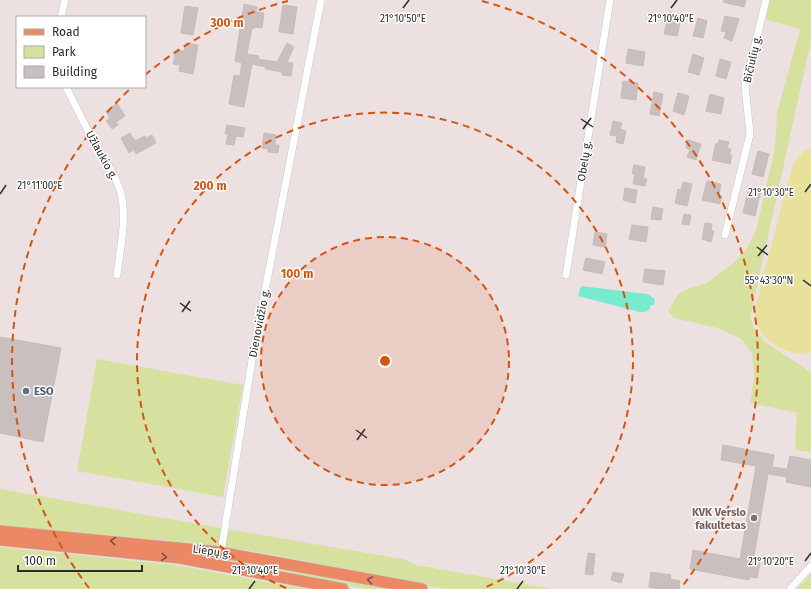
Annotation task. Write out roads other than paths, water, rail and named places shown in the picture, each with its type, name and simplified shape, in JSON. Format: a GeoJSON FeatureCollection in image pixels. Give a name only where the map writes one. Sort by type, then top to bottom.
{"type":"FeatureCollection","features":[{"type":"Feature","properties":{"kind":"main road","name":"Liepų g."},"geometry":{"type":"LineString","coordinates":[[0,531],[221,552],[422,589]]}},
{"type":"Feature","properties":{"kind":"main road","name":"Liepų g."},"geometry":{"type":"LineString","coordinates":[[0,540],[180,558],[343,589]]}},
{"type":"Feature","properties":{"kind":"street"},"geometry":{"type":"LineString","coordinates":[[61,16],[65,0]]}},
{"type":"Feature","properties":{"kind":"street","name":"Dienovidžio g."},"geometry":{"type":"LineString","coordinates":[[221,552],[254,348],[321,0]]}},
{"type":"Feature","properties":{"kind":"street","name":"Obelų g."},"geometry":{"type":"LineString","coordinates":[[566,275],[610,0]]}},
{"type":"Feature","properties":{"kind":"street","name":"Bičiulių g."},"geometry":{"type":"LineString","coordinates":[[725,235],[750,134],[745,86],[766,0]]}},
{"type":"Feature","properties":{"kind":"street","name":"Užlaukio g."},"geometry":{"type":"LineString","coordinates":[[67,88],[96,146],[113,174],[120,190],[123,204],[123,226],[117,275]]}},
{"type":"Feature","properties":{"kind":"street"},"geometry":{"type":"LineString","coordinates":[[790,589],[811,566]]}},
{"type":"Feature","properties":{"kind":"place","name":"ESO"},"geometry":{"type":"Point","coordinates":[26,391]}},
{"type":"Feature","properties":{"kind":"place","name":"KVK Verslo fakultetas"},"geometry":{"type":"Point","coordinates":[754,518]}}]}
